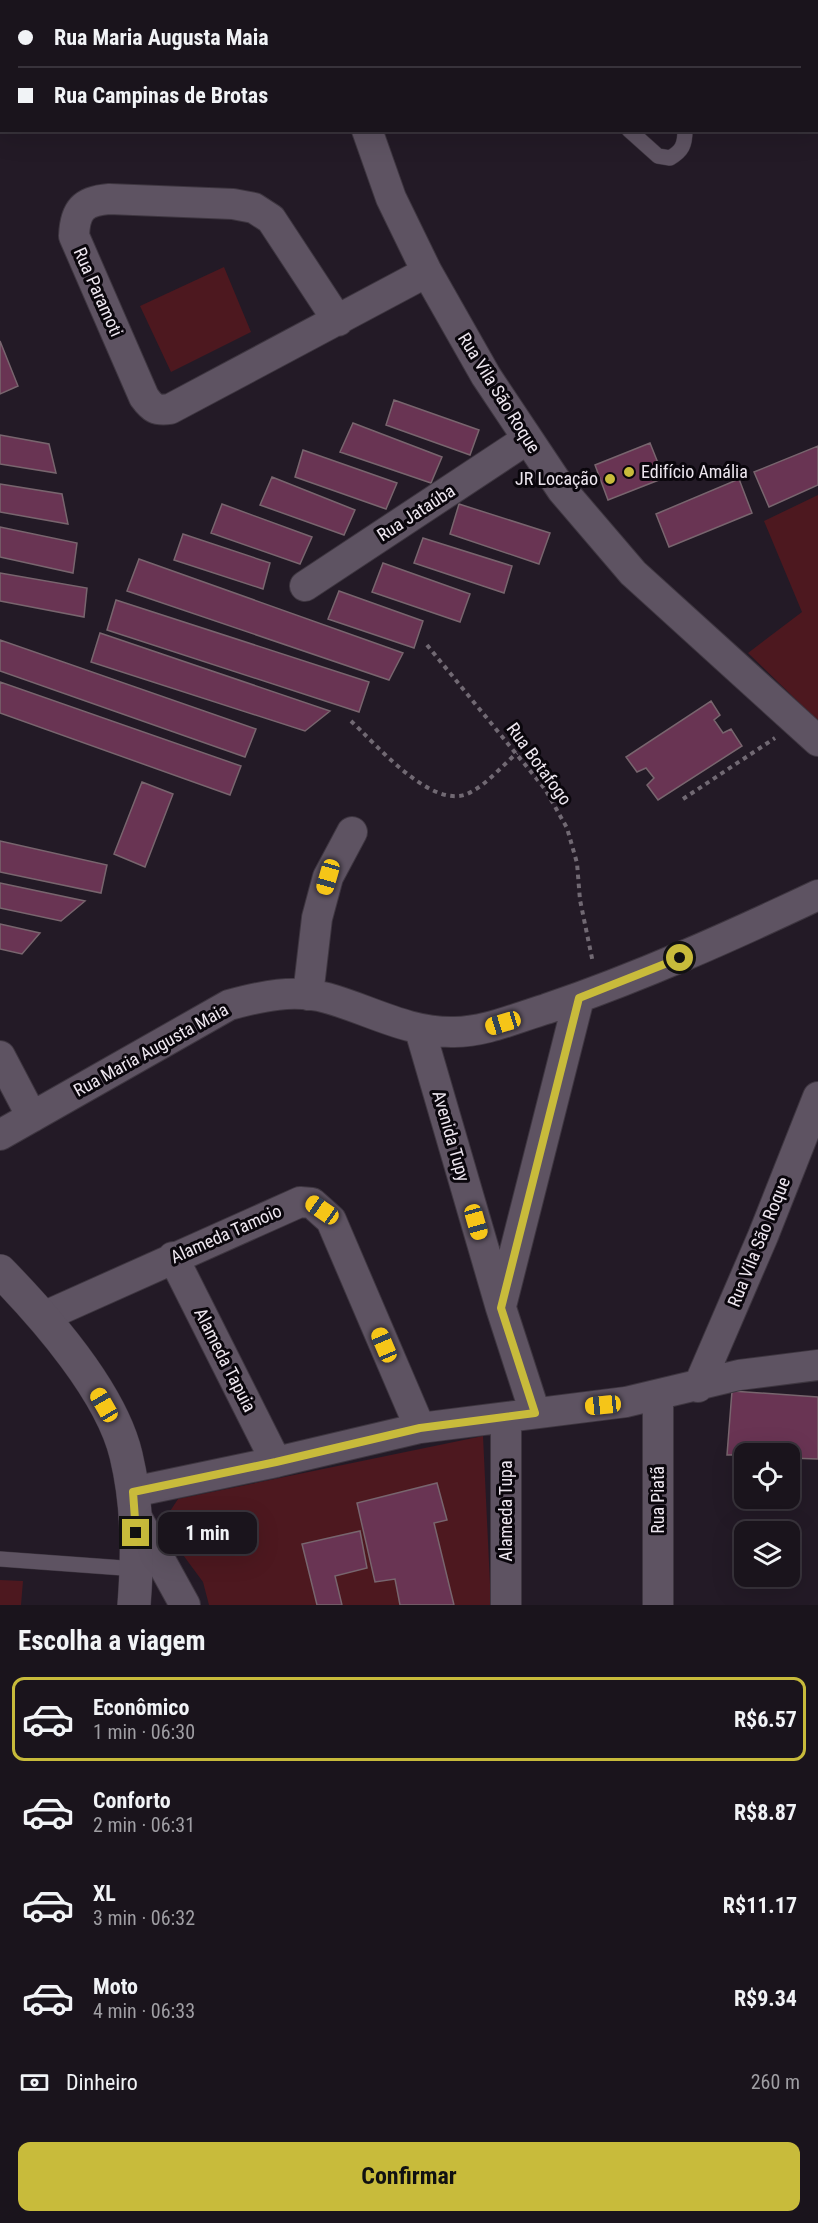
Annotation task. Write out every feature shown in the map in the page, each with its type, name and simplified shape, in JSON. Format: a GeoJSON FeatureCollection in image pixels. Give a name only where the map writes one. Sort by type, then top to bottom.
{"type":"FeatureCollection","features":[{"type":"Feature","properties":{"kind":"street","name":"Rua Vila São Roque"},"geometry":{"type":"LineString","coordinates":[[368,132],[391,198],[427,272],[486,376],[526,440],[577,508],[633,573],[808,732]]}},
{"type":"Feature","properties":{"kind":"street","name":"Rua Paramoti"},"geometry":{"type":"LineString","coordinates":[[338,321],[272,219],[254,208],[233,204],[94,200],[81,209],[75,221],[74,236],[144,397],[152,408],[170,410],[338,321],[427,272]]}},
{"type":"Feature","properties":{"kind":"street","name":"Rua Jataúba"},"geometry":{"type":"LineString","coordinates":[[305,586],[526,440]]}},
{"type":"Feature","properties":{"kind":"street"},"geometry":{"type":"LineString","coordinates":[[308,995],[317,918],[328,877],[352,832]]}},
{"type":"Feature","properties":{"kind":"street","name":"Rua Maria Augusta Maia"},"geometry":{"type":"LineString","coordinates":[[0,1136],[229,1005],[267,994],[308,995],[326,998],[420,1030],[455,1032],[483,1029],[589,994],[720,941],[818,895]]}},
{"type":"Feature","properties":{"kind":"street"},"geometry":{"type":"LineString","coordinates":[[501,1308],[589,994]]}},
{"type":"Feature","properties":{"kind":"street","name":"Avenida Tupy"},"geometry":{"type":"LineString","coordinates":[[420,1030],[501,1308],[520,1415]]}},
{"type":"Feature","properties":{"kind":"street"},"geometry":{"type":"LineString","coordinates":[[0,1056],[32,1117]]}},
{"type":"Feature","properties":{"kind":"street","name":"Rua Vila São Roque"},"geometry":{"type":"LineString","coordinates":[[698,1387],[763,1236],[818,1097]]}},
{"type":"Feature","properties":{"kind":"street","name":"Alameda Tamoio"},"geometry":{"type":"LineString","coordinates":[[43,1317],[300,1202],[312,1203],[331,1220],[420,1428]]}},
{"type":"Feature","properties":{"kind":"street","name":"Alameda Tapuia"},"geometry":{"type":"LineString","coordinates":[[173,1257],[276,1462]]}},
{"type":"Feature","properties":{"kind":"street"},"geometry":{"type":"LineString","coordinates":[[0,1271],[43,1317],[72,1354],[113,1421],[126,1453],[134,1504],[137,1569],[134,1605]]}},
{"type":"Feature","properties":{"kind":"street"},"geometry":{"type":"LineString","coordinates":[[134,1504],[276,1462],[420,1428],[658,1396],[739,1375],[818,1365]]}},
{"type":"Feature","properties":{"kind":"street","name":"Rua Piatã"},"geometry":{"type":"LineString","coordinates":[[658,1396],[658,1605]]}},
{"type":"Feature","properties":{"kind":"street","name":"Alameda Tupa"},"geometry":{"type":"LineString","coordinates":[[506,1605],[520,1415]]}},
{"type":"Feature","properties":{"kind":"street"},"geometry":{"type":"LineString","coordinates":[[134,1504],[184,1605]]}},
{"type":"Feature","properties":{"kind":"lane"},"geometry":{"type":"LineString","coordinates":[[631,132],[658,156],[670,158],[680,152],[685,132]]}},
{"type":"Feature","properties":{"kind":"lane"},"geometry":{"type":"LineString","coordinates":[[0,1559],[137,1569]]}},
{"type":"Feature","properties":{"kind":"path","name":"Rua Botafogo"},"geometry":{"type":"LineString","coordinates":[[427,645],[545,789],[567,828],[577,863],[589,994]]}},
{"type":"Feature","properties":{"kind":"path"},"geometry":{"type":"LineString","coordinates":[[351,720],[413,781],[435,792],[456,795],[470,793],[517,753]]}},
{"type":"Feature","properties":{"kind":"path"},"geometry":{"type":"LineString","coordinates":[[683,799],[808,732]]}},
{"type":"Feature","properties":{"kind":"shaded area"},"geometry":{"type":"Polygon","coordinates":[[[224,267],[251,332],[171,372],[140,306],[224,267]]]}},
{"type":"Feature","properties":{"kind":"shaded area"},"geometry":{"type":"Polygon","coordinates":[[[818,495],[818,721],[748,653],[802,612],[764,521],[818,495]]]}},
{"type":"Feature","properties":{"kind":"shaded area"},"geometry":{"type":"Polygon","coordinates":[[[483,1436],[491,1605],[209,1605],[203,1582],[161,1525],[178,1499],[483,1436]]]}},
{"type":"Feature","properties":{"kind":"shaded area"},"geometry":{"type":"Polygon","coordinates":[[[0,1580],[23,1581],[21,1605],[0,1605],[0,1580]]]}},
{"type":"Feature","properties":{"kind":"building"},"geometry":{"type":"Polygon","coordinates":[[[0,341],[18,386],[0,394],[0,341]]]}},
{"type":"Feature","properties":{"kind":"building"},"geometry":{"type":"Polygon","coordinates":[[[394,400],[479,430],[470,455],[386,425],[394,400]]]}},
{"type":"Feature","properties":{"kind":"building"},"geometry":{"type":"Polygon","coordinates":[[[353,423],[442,457],[431,483],[340,452],[353,423]]]}},
{"type":"Feature","properties":{"kind":"building"},"geometry":{"type":"Polygon","coordinates":[[[0,435],[49,444],[56,473],[0,464],[0,435]]]}},
{"type":"Feature","properties":{"kind":"building","name":"Edifício Amália"},"geometry":{"type":"Polygon","coordinates":[[[650,443],[664,478],[608,500],[595,465],[650,443]]]}},
{"type":"Feature","properties":{"kind":"building"},"geometry":{"type":"Polygon","coordinates":[[[818,446],[818,485],[769,507],[754,472],[818,446]]]}},
{"type":"Feature","properties":{"kind":"building"},"geometry":{"type":"Polygon","coordinates":[[[303,450],[397,483],[386,509],[295,477],[303,450]]]}},
{"type":"Feature","properties":{"kind":"building"},"geometry":{"type":"Polygon","coordinates":[[[272,477],[355,510],[344,535],[260,505],[272,477]]]}},
{"type":"Feature","properties":{"kind":"building"},"geometry":{"type":"Polygon","coordinates":[[[739,479],[752,513],[669,547],[656,514],[739,479]]]}},
{"type":"Feature","properties":{"kind":"building"},"geometry":{"type":"Polygon","coordinates":[[[0,484],[62,494],[68,524],[0,512],[0,484]]]}},
{"type":"Feature","properties":{"kind":"building"},"geometry":{"type":"Polygon","coordinates":[[[222,504],[312,537],[300,564],[211,533],[222,504]]]}},
{"type":"Feature","properties":{"kind":"building"},"geometry":{"type":"Polygon","coordinates":[[[459,504],[550,533],[539,564],[450,534],[459,504]]]}},
{"type":"Feature","properties":{"kind":"building"},"geometry":{"type":"Polygon","coordinates":[[[0,527],[77,543],[73,573],[0,557],[0,527]]]}},
{"type":"Feature","properties":{"kind":"building"},"geometry":{"type":"Polygon","coordinates":[[[183,534],[270,563],[263,589],[174,560],[183,534]]]}},
{"type":"Feature","properties":{"kind":"building"},"geometry":{"type":"Polygon","coordinates":[[[423,538],[512,566],[504,593],[414,563],[423,538]]]}},
{"type":"Feature","properties":{"kind":"building"},"geometry":{"type":"Polygon","coordinates":[[[139,559],[403,653],[389,680],[127,591],[139,559]]]}},
{"type":"Feature","properties":{"kind":"building"},"geometry":{"type":"Polygon","coordinates":[[[383,563],[470,594],[460,622],[372,592],[383,563]]]}},
{"type":"Feature","properties":{"kind":"building"},"geometry":{"type":"Polygon","coordinates":[[[0,573],[87,588],[84,617],[0,601],[0,573]]]}},
{"type":"Feature","properties":{"kind":"building"},"geometry":{"type":"Polygon","coordinates":[[[339,591],[423,621],[414,648],[328,619],[339,591]]]}},
{"type":"Feature","properties":{"kind":"building"},"geometry":{"type":"Polygon","coordinates":[[[116,600],[369,682],[359,712],[107,630],[116,600]]]}},
{"type":"Feature","properties":{"kind":"building"},"geometry":{"type":"Polygon","coordinates":[[[100,633],[330,711],[305,731],[91,662],[100,633]]]}},
{"type":"Feature","properties":{"kind":"building"},"geometry":{"type":"Polygon","coordinates":[[[0,640],[256,729],[245,757],[0,671],[0,640]]]}},
{"type":"Feature","properties":{"kind":"building"},"geometry":{"type":"Polygon","coordinates":[[[0,682],[241,766],[230,795],[0,713],[0,682]]]}},
{"type":"Feature","properties":{"kind":"building"},"geometry":{"type":"Polygon","coordinates":[[[711,701],[720,715],[714,720],[723,733],[731,729],[742,746],[658,800],[647,785],[654,778],[646,768],[637,772],[626,757],[711,701]]]}},
{"type":"Feature","properties":{"kind":"building"},"geometry":{"type":"Polygon","coordinates":[[[142,782],[173,794],[145,867],[114,854],[142,782]]]}},
{"type":"Feature","properties":{"kind":"building"},"geometry":{"type":"Polygon","coordinates":[[[0,841],[107,865],[101,893],[0,872],[0,841]]]}},
{"type":"Feature","properties":{"kind":"building"},"geometry":{"type":"Polygon","coordinates":[[[0,883],[85,901],[61,921],[0,908],[0,883]]]}},
{"type":"Feature","properties":{"kind":"building"},"geometry":{"type":"Polygon","coordinates":[[[0,924],[40,933],[22,954],[0,949],[0,924]]]}},
{"type":"Feature","properties":{"kind":"building"},"geometry":{"type":"Polygon","coordinates":[[[732,1391],[818,1397],[818,1459],[800,1458],[800,1443],[734,1443],[734,1455],[727,1455],[732,1391]]]}},
{"type":"Feature","properties":{"kind":"building"},"geometry":{"type":"Polygon","coordinates":[[[437,1483],[447,1520],[434,1523],[454,1605],[400,1605],[395,1579],[375,1582],[357,1503],[437,1483]]]}},
{"type":"Feature","properties":{"kind":"building"},"geometry":{"type":"Polygon","coordinates":[[[360,1531],[367,1568],[335,1576],[342,1605],[317,1605],[302,1544],[360,1531]]]}},
{"type":"Feature","properties":{"kind":"place","name":"Edifício Amália"},"geometry":{"type":"Point","coordinates":[629,472]}},
{"type":"Feature","properties":{"kind":"place","name":"JR Locação"},"geometry":{"type":"Point","coordinates":[610,479]}},
{"type":"Feature","properties":{"kind":"route"},"geometry":{"type":"LineString","coordinates":[[136,1533],[133,1492],[276,1462],[420,1428],[535,1413],[501,1308],[579,998],[680,958]]}}]}
